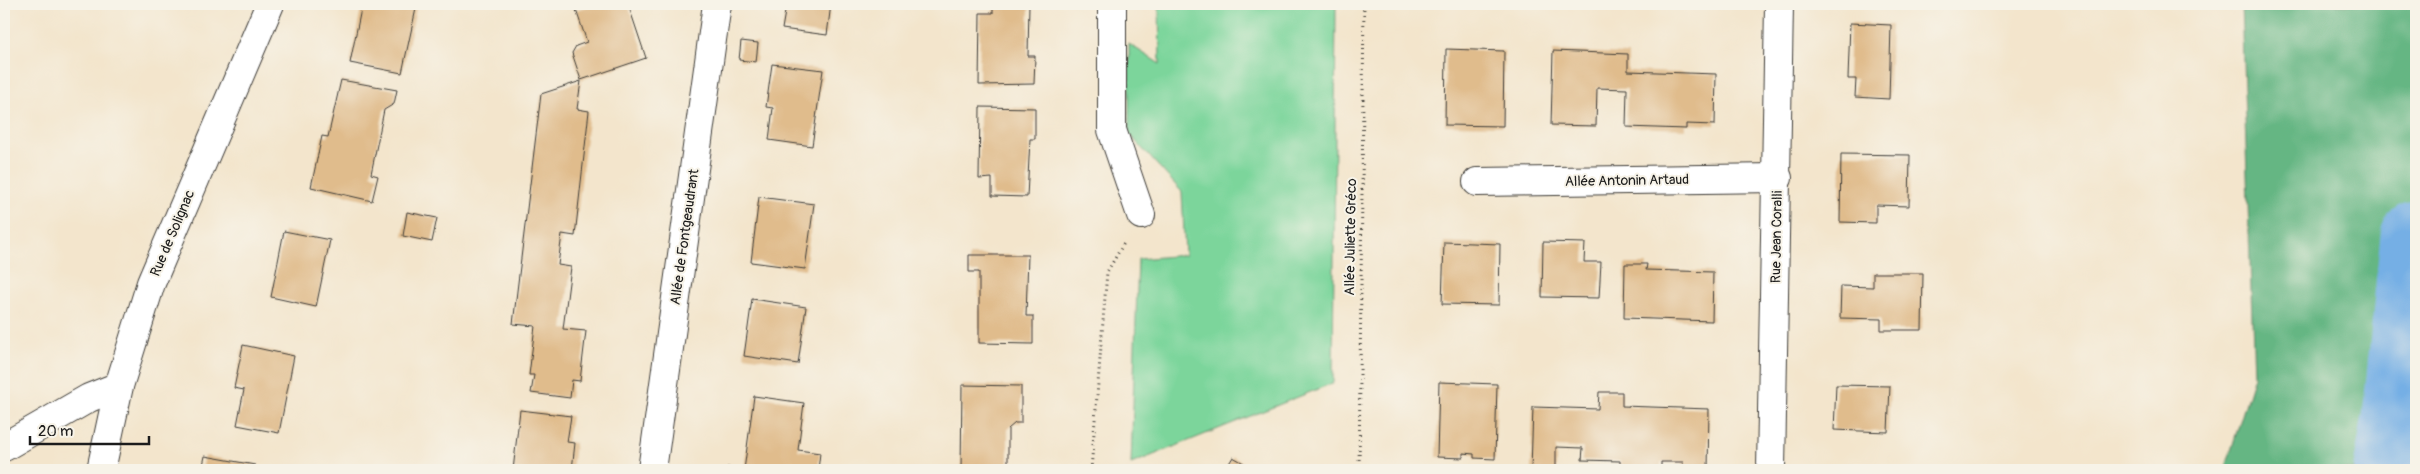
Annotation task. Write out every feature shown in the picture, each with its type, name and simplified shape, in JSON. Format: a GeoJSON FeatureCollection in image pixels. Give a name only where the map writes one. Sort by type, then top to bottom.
{"type":"FeatureCollection","features":[{"type":"Feature","properties":{"kind":"street","name":"Rue de Solignac"},"geometry":{"type":"LineString","coordinates":[[101,470],[120,386],[151,283],[270,4]]}},
{"type":"Feature","properties":{"kind":"street","name":"Allée de Fontgeaudrant"},"geometry":{"type":"LineString","coordinates":[[652,470],[717,4]]}},
{"type":"Feature","properties":{"kind":"street"},"geometry":{"type":"LineString","coordinates":[[1112,4],[1112,130],[1141,215]]}},
{"type":"Feature","properties":{"kind":"street","name":"Rue Jean Coralli"},"geometry":{"type":"LineString","coordinates":[[1771,470],[1778,178],[1779,4]]}},
{"type":"Feature","properties":{"kind":"street","name":"Allée Antonin Artaud"},"geometry":{"type":"LineString","coordinates":[[1477,182],[1778,178]]}},
{"type":"Feature","properties":{"kind":"street"},"geometry":{"type":"LineString","coordinates":[[4,447],[89,398],[120,386]]}},
{"type":"Feature","properties":{"kind":"path","name":"Allée Juliette Gréco"},"geometry":{"type":"LineString","coordinates":[[1359,470],[1364,4]]}},
{"type":"Feature","properties":{"kind":"path"},"geometry":{"type":"LineString","coordinates":[[1092,470],[1107,272],[1141,215]]}},
{"type":"Feature","properties":{"kind":"green space"},"geometry":{"type":"Polygon","coordinates":[[[1159,4],[1336,4],[1333,383],[1131,464],[1138,259],[1185,255],[1182,192],[1129,134],[1129,44],[1160,64],[1159,4]]]}},
{"type":"Feature","properties":{"kind":"green space"},"geometry":{"type":"Polygon","coordinates":[[[2241,4],[2416,4],[2416,470],[2225,470],[2254,376],[2241,4]]]}},
{"type":"Feature","properties":{"kind":"building"},"geometry":{"type":"Polygon","coordinates":[[[362,4],[417,4],[402,73],[350,63],[362,4]]]}},
{"type":"Feature","properties":{"kind":"building"},"geometry":{"type":"Polygon","coordinates":[[[596,4],[628,4],[646,58],[581,80],[572,53],[576,46],[587,42],[576,10],[596,4]]]}},
{"type":"Feature","properties":{"kind":"building"},"geometry":{"type":"Polygon","coordinates":[[[781,4],[831,4],[827,35],[782,29],[786,6],[781,7],[781,4]]]}},
{"type":"Feature","properties":{"kind":"building"},"geometry":{"type":"Polygon","coordinates":[[[993,4],[1029,4],[1028,56],[1035,56],[1034,84],[979,85],[980,13],[993,13],[993,4]]]}},
{"type":"Feature","properties":{"kind":"building"},"geometry":{"type":"Polygon","coordinates":[[[1850,23],[1891,25],[1889,99],[1855,97],[1856,79],[1848,79],[1850,23]]]}},
{"type":"Feature","properties":{"kind":"building"},"geometry":{"type":"Polygon","coordinates":[[[741,41],[758,43],[756,62],[739,60],[741,41]]]}},
{"type":"Feature","properties":{"kind":"building"},"geometry":{"type":"Polygon","coordinates":[[[1446,49],[1504,51],[1503,126],[1445,125],[1446,49]]]}},
{"type":"Feature","properties":{"kind":"building"},"geometry":{"type":"Polygon","coordinates":[[[1553,51],[1628,54],[1628,71],[1716,74],[1715,125],[1686,124],[1686,129],[1626,127],[1627,89],[1597,88],[1596,126],[1551,125],[1553,51]]]}},
{"type":"Feature","properties":{"kind":"building"},"geometry":{"type":"Polygon","coordinates":[[[772,64],[823,70],[812,146],[769,140],[773,108],[766,107],[772,64]]]}},
{"type":"Feature","properties":{"kind":"building"},"geometry":{"type":"Polygon","coordinates":[[[341,80],[397,90],[394,104],[384,110],[371,174],[378,176],[372,201],[311,187],[322,136],[328,137],[341,80]]]}},
{"type":"Feature","properties":{"kind":"building"},"geometry":{"type":"Polygon","coordinates":[[[581,81],[577,109],[589,111],[575,236],[562,234],[558,265],[571,267],[563,329],[586,331],[580,381],[572,380],[570,398],[531,393],[534,375],[529,375],[535,326],[513,324],[541,94],[581,81]]]}},
{"type":"Feature","properties":{"kind":"building"},"geometry":{"type":"Polygon","coordinates":[[[980,107],[1035,108],[1035,139],[1030,139],[1027,197],[992,196],[992,178],[979,179],[980,107]]]}},
{"type":"Feature","properties":{"kind":"building"},"geometry":{"type":"Polygon","coordinates":[[[1841,154],[1910,155],[1909,206],[1876,205],[1876,223],[1840,222],[1841,154]]]}},
{"type":"Feature","properties":{"kind":"building"},"geometry":{"type":"Polygon","coordinates":[[[759,197],[814,204],[805,269],[751,262],[759,197]]]}},
{"type":"Feature","properties":{"kind":"building"},"geometry":{"type":"Polygon","coordinates":[[[407,212],[437,218],[432,242],[403,236],[407,212]]]}},
{"type":"Feature","properties":{"kind":"building"},"geometry":{"type":"Polygon","coordinates":[[[284,231],[330,240],[316,307],[271,297],[284,231]]]}},
{"type":"Feature","properties":{"kind":"building"},"geometry":{"type":"Polygon","coordinates":[[[1444,242],[1500,244],[1499,305],[1442,304],[1444,242]]]}},
{"type":"Feature","properties":{"kind":"building"},"geometry":{"type":"Polygon","coordinates":[[[1543,242],[1585,243],[1584,262],[1601,262],[1599,298],[1542,297],[1543,242]]]}},
{"type":"Feature","properties":{"kind":"building"},"geometry":{"type":"Polygon","coordinates":[[[969,255],[1028,255],[1026,316],[1033,316],[1033,344],[979,343],[979,272],[969,272],[969,255]]]}},
{"type":"Feature","properties":{"kind":"building"},"geometry":{"type":"Polygon","coordinates":[[[1625,264],[1647,264],[1646,270],[1713,272],[1712,321],[1624,318],[1625,264]]]}},
{"type":"Feature","properties":{"kind":"building"},"geometry":{"type":"Polygon","coordinates":[[[1873,273],[1923,273],[1922,330],[1881,330],[1881,319],[1840,318],[1841,286],[1873,287],[1873,273]]]}},
{"type":"Feature","properties":{"kind":"building"},"geometry":{"type":"Polygon","coordinates":[[[752,299],[806,307],[798,364],[744,356],[752,299]]]}},
{"type":"Feature","properties":{"kind":"building"},"geometry":{"type":"Polygon","coordinates":[[[243,345],[294,356],[279,433],[237,425],[244,390],[234,388],[243,345]]]}},
{"type":"Feature","properties":{"kind":"building"},"geometry":{"type":"Polygon","coordinates":[[[1439,382],[1497,384],[1495,459],[1474,458],[1474,454],[1463,453],[1463,458],[1437,457],[1439,382]]]}},
{"type":"Feature","properties":{"kind":"building"},"geometry":{"type":"Polygon","coordinates":[[[962,385],[1021,386],[1021,423],[1015,423],[1008,429],[1008,470],[961,470],[962,385]]]}},
{"type":"Feature","properties":{"kind":"building"},"geometry":{"type":"Polygon","coordinates":[[[1836,385],[1890,386],[1888,432],[1834,430],[1836,385]]]}},
{"type":"Feature","properties":{"kind":"building"},"geometry":{"type":"Polygon","coordinates":[[[1599,392],[1622,392],[1622,406],[1709,409],[1708,470],[1683,470],[1683,462],[1661,462],[1661,468],[1620,466],[1620,461],[1582,460],[1583,448],[1556,447],[1556,470],[1531,470],[1533,407],[1598,409],[1599,392]]]}},
{"type":"Feature","properties":{"kind":"building"},"geometry":{"type":"Polygon","coordinates":[[[754,396],[804,403],[798,450],[820,453],[818,470],[744,470],[754,396]]]}},
{"type":"Feature","properties":{"kind":"building"},"geometry":{"type":"Polygon","coordinates":[[[520,410],[571,416],[567,442],[575,443],[572,470],[513,470],[520,410]]]}},
{"type":"Feature","properties":{"kind":"building"},"geometry":{"type":"Polygon","coordinates":[[[205,456],[255,465],[254,470],[202,470],[205,456]]]}},
{"type":"Feature","properties":{"kind":"building"},"geometry":{"type":"Polygon","coordinates":[[[1233,457],[1256,470],[1225,470],[1233,457]]]}},
{"type":"Feature","properties":{"kind":"building"},"geometry":{"type":"Polygon","coordinates":[[[727,467],[740,469],[740,470],[727,470],[727,467]]]}},
{"type":"Feature","properties":{"kind":"waterway"},"geometry":{"type":"LineString","coordinates":[[2389,470],[2398,418],[2416,236]]}}]}
